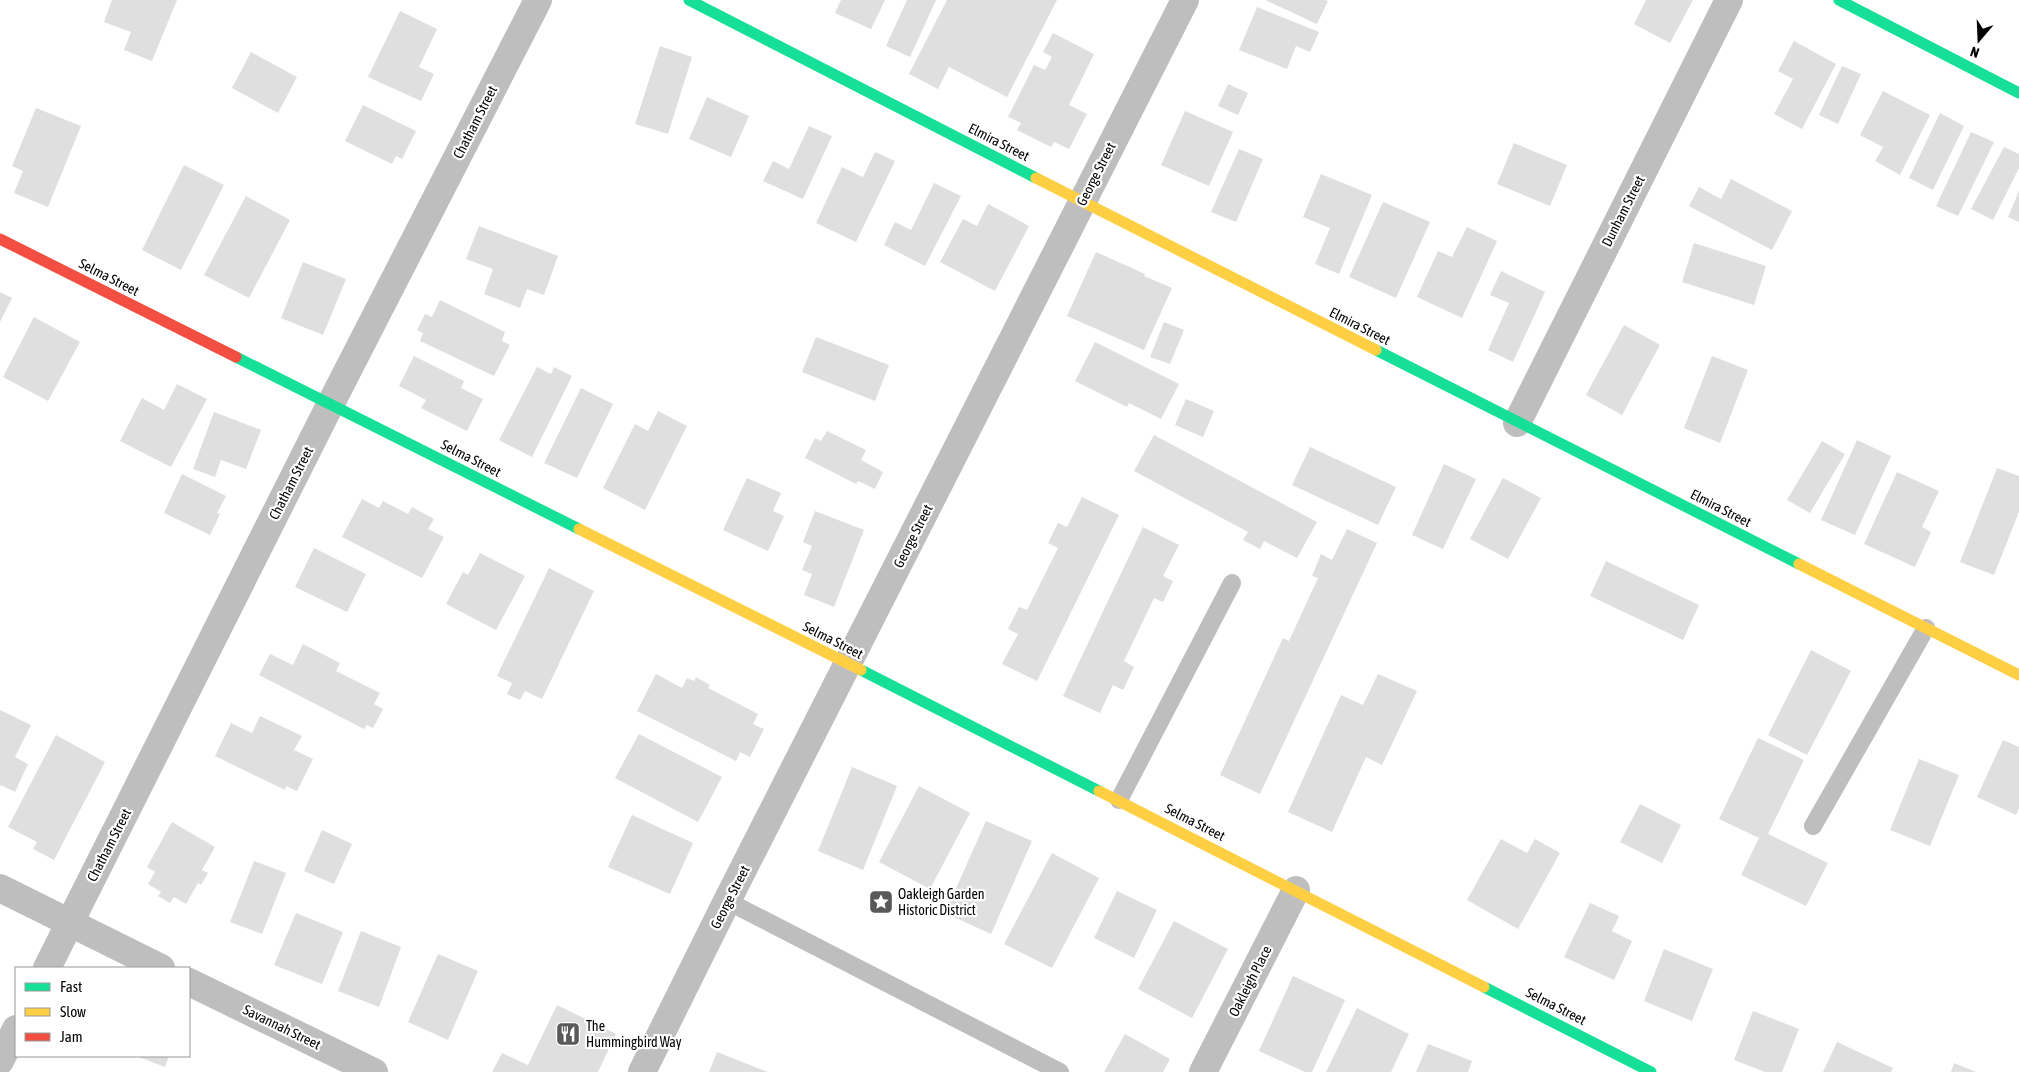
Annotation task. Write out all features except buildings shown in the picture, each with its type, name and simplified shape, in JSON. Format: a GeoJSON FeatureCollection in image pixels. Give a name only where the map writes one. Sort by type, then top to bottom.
{"type":"FeatureCollection","features":[{"type":"Feature","properties":{"kind":"street","name":"Chatham Street"},"geometry":{"type":"LineString","coordinates":[[48,967],[330,405],[538,0]]}},
{"type":"Feature","properties":{"kind":"street","name":"Elmira Street"},"geometry":{"type":"LineString","coordinates":[[689,0],[1517,423],[2019,675]]}},
{"type":"Feature","properties":{"kind":"street","name":"George Street"},"geometry":{"type":"LineString","coordinates":[[642,1072],[1185,0]]}},
{"type":"Feature","properties":{"kind":"street","name":"Dunham Street"},"geometry":{"type":"LineString","coordinates":[[1517,423],[1729,0]]}},
{"type":"Feature","properties":{"kind":"street"},"geometry":{"type":"LineString","coordinates":[[1838,0],[2019,93]]}},
{"type":"Feature","properties":{"kind":"street","name":"Selma Street"},"geometry":{"type":"LineString","coordinates":[[0,239],[1119,800],[1651,1072]]}},
{"type":"Feature","properties":{"kind":"street"},"geometry":{"type":"LineString","coordinates":[[0,888],[159,967]]}},
{"type":"Feature","properties":{"kind":"street","name":"Oakleigh Place"},"geometry":{"type":"LineString","coordinates":[[1204,1072],[1296,890]]}},
{"type":"Feature","properties":{"kind":"street","name":"Savannah Street"},"geometry":{"type":"LineString","coordinates":[[190,982],[374,1072]]}},
{"type":"Feature","properties":{"kind":"street"},"geometry":{"type":"LineString","coordinates":[[0,1061],[15,1031]]}},
{"type":"Feature","properties":{"kind":"lane"},"geometry":{"type":"LineString","coordinates":[[1119,800],[1232,583]]}},
{"type":"Feature","properties":{"kind":"lane"},"geometry":{"type":"LineString","coordinates":[[1813,826],[1926,628]]}},
{"type":"Feature","properties":{"kind":"lane"},"geometry":{"type":"LineString","coordinates":[[727,901],[1060,1072]]}},
{"type":"Feature","properties":{"kind":"traffic: fast"},"geometry":{"type":"LineString","coordinates":[[689,0],[1036,178]]}},
{"type":"Feature","properties":{"kind":"traffic: fast"},"geometry":{"type":"LineString","coordinates":[[1839,0],[2019,93]]}},
{"type":"Feature","properties":{"kind":"traffic: fast"},"geometry":{"type":"LineString","coordinates":[[1376,350],[1799,564]]}},
{"type":"Feature","properties":{"kind":"traffic: fast"},"geometry":{"type":"LineString","coordinates":[[236,357],[579,529]]}},
{"type":"Feature","properties":{"kind":"traffic: fast"},"geometry":{"type":"LineString","coordinates":[[861,670],[1099,791]]}},
{"type":"Feature","properties":{"kind":"traffic: fast"},"geometry":{"type":"LineString","coordinates":[[1484,987],[1651,1072]]}},
{"type":"Feature","properties":{"kind":"traffic: slow"},"geometry":{"type":"LineString","coordinates":[[1036,178],[1376,350]]}},
{"type":"Feature","properties":{"kind":"traffic: slow"},"geometry":{"type":"LineString","coordinates":[[579,529],[861,670]]}},
{"type":"Feature","properties":{"kind":"traffic: slow"},"geometry":{"type":"LineString","coordinates":[[1799,564],[2019,675]]}},
{"type":"Feature","properties":{"kind":"traffic: slow"},"geometry":{"type":"LineString","coordinates":[[1099,791],[1484,987]]}},
{"type":"Feature","properties":{"kind":"traffic: jam"},"geometry":{"type":"LineString","coordinates":[[0,239],[236,357]]}},
{"type":"Feature","properties":{"kind":"place","name":"Oakleigh Garden Historic District"},"geometry":{"type":"Point","coordinates":[881,902]}},
{"type":"Feature","properties":{"kind":"place","name":"The Hummingbird Way"},"geometry":{"type":"Point","coordinates":[568,1034]}}]}
